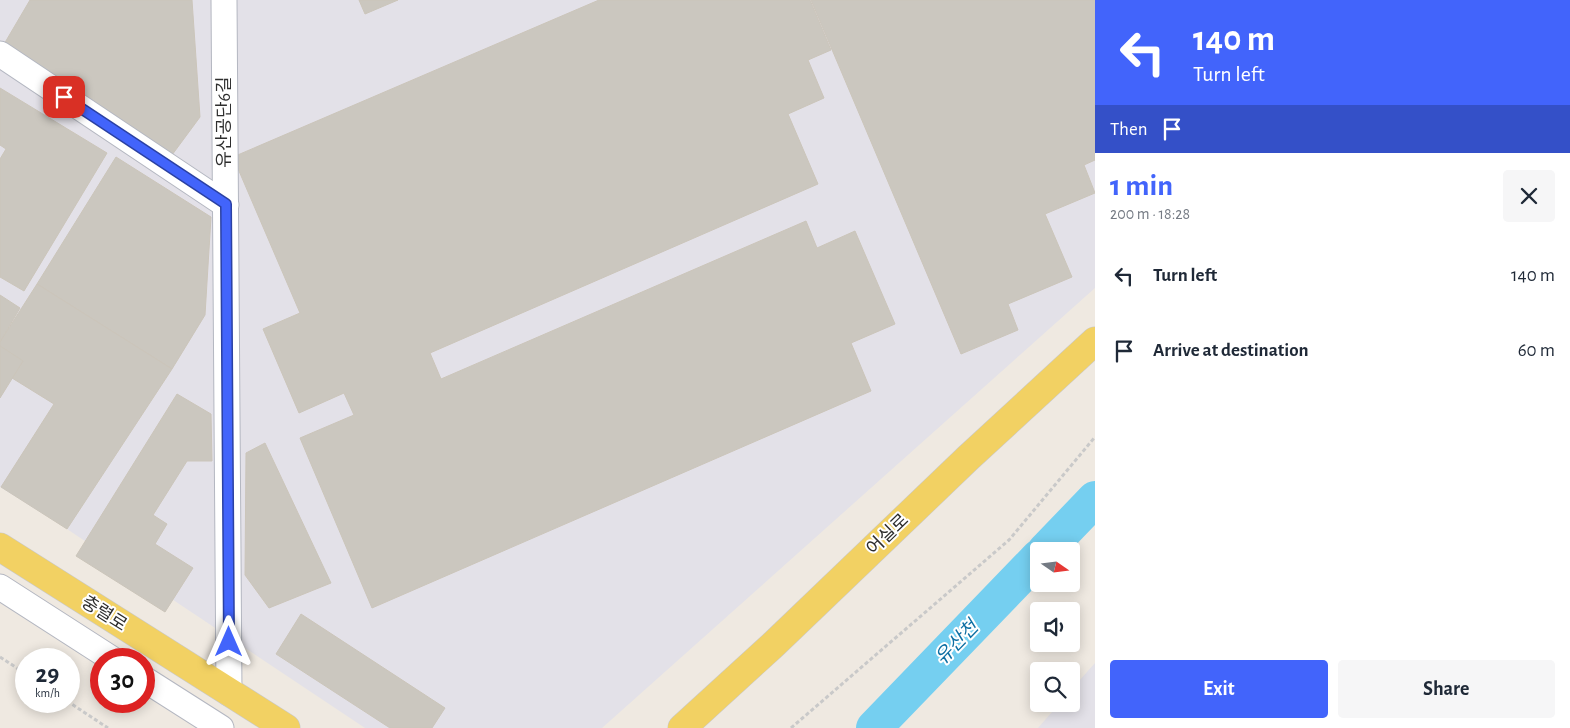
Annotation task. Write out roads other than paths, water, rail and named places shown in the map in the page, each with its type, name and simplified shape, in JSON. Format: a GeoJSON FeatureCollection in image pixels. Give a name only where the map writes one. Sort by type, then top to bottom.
{"type":"FeatureCollection","features":[{"type":"Feature","properties":{"kind":"main road","name":"어실로"},"geometry":{"type":"LineString","coordinates":[[682,728],[774,644],[968,458],[1095,341]]}},
{"type":"Feature","properties":{"kind":"main road","name":"충렬로"},"geometry":{"type":"LineString","coordinates":[[0,547],[286,728]]}},
{"type":"Feature","properties":{"kind":"street","name":"유산공단6길"},"geometry":{"type":"LineString","coordinates":[[224,0],[229,693]]}},
{"type":"Feature","properties":{"kind":"street"},"geometry":{"type":"LineString","coordinates":[[0,54],[226,204]]}},
{"type":"Feature","properties":{"kind":"street"},"geometry":{"type":"LineString","coordinates":[[0,587],[95,648]]}},
{"type":"Feature","properties":{"kind":"street"},"geometry":{"type":"LineString","coordinates":[[155,686],[220,728]]}},
{"type":"Feature","properties":{"kind":"waterway","name":"유산천"},"geometry":{"type":"LineString","coordinates":[[1054,542],[1095,499]]}},
{"type":"Feature","properties":{"kind":"waterway","name":"유산천"},"geometry":{"type":"LineString","coordinates":[[874,728],[1030,566]]}}]}
